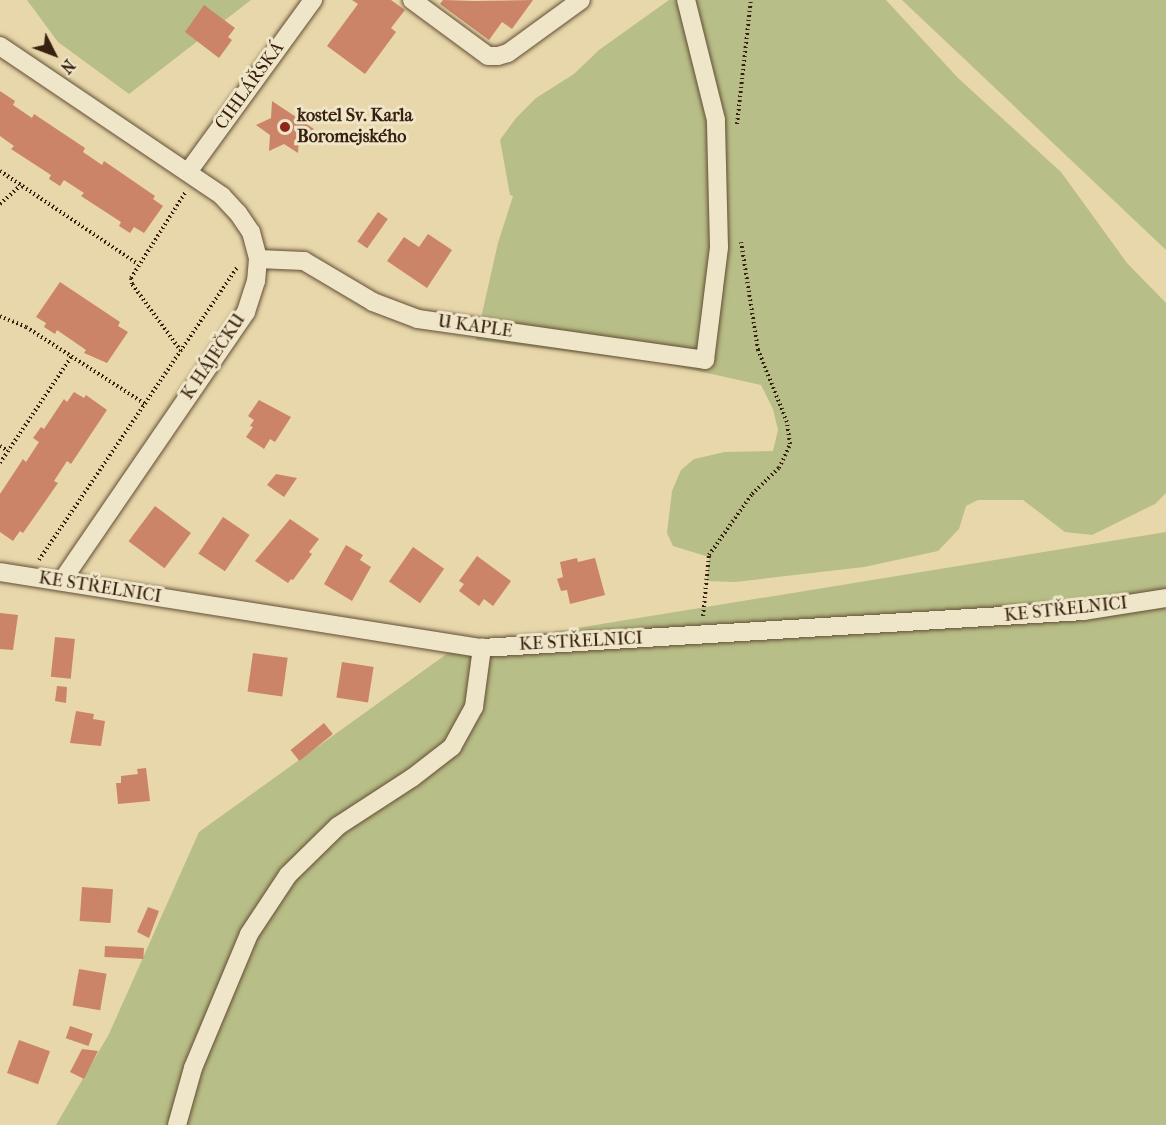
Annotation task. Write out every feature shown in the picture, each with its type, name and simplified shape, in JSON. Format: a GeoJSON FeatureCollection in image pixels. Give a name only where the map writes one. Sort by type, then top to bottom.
{"type":"FeatureCollection","features":[{"type":"Feature","properties":{"kind":"street","name":"CIHLÁŘSKÁ"},"geometry":{"type":"LineString","coordinates":[[188,172],[312,0]]}},
{"type":"Feature","properties":{"kind":"street"},"geometry":{"type":"LineString","coordinates":[[412,0],[488,56],[498,56],[508,53],[581,0]]}},
{"type":"Feature","properties":{"kind":"street","name":"U KAPLE"},"geometry":{"type":"LineString","coordinates":[[250,260],[304,261],[373,302],[418,319],[705,360],[719,247],[716,120],[686,0]]}},
{"type":"Feature","properties":{"kind":"street","name":"K HÁJEČKU"},"geometry":{"type":"LineString","coordinates":[[0,46],[222,196],[252,232],[250,260],[256,281],[246,312],[62,581]]}},
{"type":"Feature","properties":{"kind":"street","name":"KE STŘELNICI"},"geometry":{"type":"LineString","coordinates":[[0,572],[482,648],[1084,611],[1166,598]]}},
{"type":"Feature","properties":{"kind":"street"},"geometry":{"type":"LineString","coordinates":[[177,1125],[193,1068],[249,934],[288,875],[338,826],[412,778],[452,747],[474,707],[482,648]]}},
{"type":"Feature","properties":{"kind":"path"},"geometry":{"type":"LineString","coordinates":[[737,127],[751,0]]}},
{"type":"Feature","properties":{"kind":"path"},"geometry":{"type":"LineString","coordinates":[[0,171],[138,264]]}},
{"type":"Feature","properties":{"kind":"path"},"geometry":{"type":"LineString","coordinates":[[0,204],[21,185]]}},
{"type":"Feature","properties":{"kind":"path"},"geometry":{"type":"LineString","coordinates":[[175,186],[194,198]]}},
{"type":"Feature","properties":{"kind":"path"},"geometry":{"type":"LineString","coordinates":[[181,351],[132,284],[131,278],[185,193]]}},
{"type":"Feature","properties":{"kind":"path"},"geometry":{"type":"LineString","coordinates":[[701,635],[709,555],[752,494],[779,468],[790,444],[787,422],[758,350],[741,239]]}},
{"type":"Feature","properties":{"kind":"path"},"geometry":{"type":"LineString","coordinates":[[29,560],[39,561],[181,351],[250,260]]}},
{"type":"Feature","properties":{"kind":"path"},"geometry":{"type":"LineString","coordinates":[[0,316],[26,327],[145,404]]}},
{"type":"Feature","properties":{"kind":"path"},"geometry":{"type":"LineString","coordinates":[[0,463],[72,356]]}},
{"type":"Feature","properties":{"kind":"path"},"geometry":{"type":"LineString","coordinates":[[0,446],[8,451]]}},
{"type":"Feature","properties":{"kind":"green space"},"geometry":{"type":"Polygon","coordinates":[[[27,0],[251,0],[129,94],[58,42],[27,0]]]}},
{"type":"Feature","properties":{"kind":"green space"},"geometry":{"type":"Polygon","coordinates":[[[669,0],[886,0],[958,78],[1061,172],[1127,263],[1166,303],[1166,493],[1155,504],[1092,535],[1065,532],[1023,500],[978,500],[966,506],[959,529],[938,551],[864,567],[735,582],[707,581],[709,557],[673,546],[667,533],[672,491],[681,470],[694,459],[725,452],[773,451],[778,430],[773,409],[761,385],[662,363],[476,340],[498,243],[513,196],[510,195],[500,140],[516,118],[536,98],[574,74],[599,50],[669,0]]]}},
{"type":"Feature","properties":{"kind":"green space"},"geometry":{"type":"Polygon","coordinates":[[[902,0],[1166,0],[1166,250],[902,0]]]}},
{"type":"Feature","properties":{"kind":"green space"},"geometry":{"type":"Polygon","coordinates":[[[1166,532],[1166,1125],[56,1125],[109,1034],[199,832],[455,648],[1166,532]]]}},
{"type":"Feature","properties":{"kind":"building"},"geometry":{"type":"Polygon","coordinates":[[[352,0],[391,0],[405,10],[391,28],[396,32],[365,74],[327,46],[358,4],[352,0]]]}},
{"type":"Feature","properties":{"kind":"building"},"geometry":{"type":"Polygon","coordinates":[[[443,0],[533,0],[512,29],[502,22],[489,40],[440,4],[443,0]]]}},
{"type":"Feature","properties":{"kind":"building"},"geometry":{"type":"Polygon","coordinates":[[[204,5],[235,28],[228,37],[232,40],[219,58],[185,32],[204,5]]]}},
{"type":"Feature","properties":{"kind":"building"},"geometry":{"type":"Polygon","coordinates":[[[0,91],[15,101],[13,105],[32,118],[34,114],[85,148],[83,152],[102,165],[104,161],[155,196],[153,199],[163,206],[144,233],[134,227],[130,233],[119,226],[121,222],[81,196],[84,193],[64,180],[60,186],[49,179],[51,175],[11,149],[14,146],[0,136],[0,91]]]}},
{"type":"Feature","properties":{"kind":"building","name":"kostel Sv. Karla Boromejského"},"geometry":{"type":"Polygon","coordinates":[[[272,101],[314,129],[299,137],[298,153],[284,144],[269,151],[270,135],[256,125],[271,118],[272,101]]]}},
{"type":"Feature","properties":{"kind":"building"},"geometry":{"type":"Polygon","coordinates":[[[378,212],[388,219],[367,248],[357,241],[378,212]]]}},
{"type":"Feature","properties":{"kind":"building"},"geometry":{"type":"Polygon","coordinates":[[[428,234],[452,250],[427,288],[387,261],[404,237],[419,247],[428,234]]]}},
{"type":"Feature","properties":{"kind":"building"},"geometry":{"type":"Polygon","coordinates":[[[60,282],[120,322],[118,326],[128,332],[107,363],[84,353],[86,350],[57,330],[55,334],[44,327],[46,323],[36,317],[60,282]]]}},
{"type":"Feature","properties":{"kind":"building"},"geometry":{"type":"Polygon","coordinates":[[[74,392],[84,398],[86,395],[107,410],[71,464],[67,461],[54,481],[58,483],[23,533],[20,531],[13,541],[0,532],[0,494],[23,459],[26,462],[39,442],[33,438],[41,427],[44,429],[64,399],[67,402],[74,392]]]}},
{"type":"Feature","properties":{"kind":"building"},"geometry":{"type":"Polygon","coordinates":[[[259,400],[291,417],[275,442],[270,439],[264,449],[246,437],[253,427],[250,426],[254,420],[248,416],[259,400]]]}},
{"type":"Feature","properties":{"kind":"building"},"geometry":{"type":"Polygon","coordinates":[[[276,474],[297,478],[284,497],[267,485],[276,474]]]}},
{"type":"Feature","properties":{"kind":"building"},"geometry":{"type":"Polygon","coordinates":[[[155,506],[191,533],[164,568],[129,541],[155,506]]]}},
{"type":"Feature","properties":{"kind":"building"},"geometry":{"type":"Polygon","coordinates":[[[223,517],[250,535],[225,571],[198,553],[223,517]]]}},
{"type":"Feature","properties":{"kind":"building"},"geometry":{"type":"Polygon","coordinates":[[[290,519],[319,539],[309,552],[312,554],[293,580],[291,579],[288,583],[255,561],[290,519]]]}},
{"type":"Feature","properties":{"kind":"building"},"geometry":{"type":"Polygon","coordinates":[[[346,545],[363,555],[360,560],[371,567],[352,601],[324,584],[346,545]]]}},
{"type":"Feature","properties":{"kind":"building"},"geometry":{"type":"Polygon","coordinates":[[[413,547],[444,569],[420,603],[389,581],[413,547]]]}},
{"type":"Feature","properties":{"kind":"building"},"geometry":{"type":"Polygon","coordinates":[[[477,556],[511,581],[493,606],[484,599],[479,606],[459,591],[464,584],[459,581],[477,556]]]}},
{"type":"Feature","properties":{"kind":"building"},"geometry":{"type":"Polygon","coordinates":[[[577,558],[578,562],[595,558],[605,595],[570,604],[567,590],[561,591],[557,579],[563,577],[560,562],[577,558]]]}},
{"type":"Feature","properties":{"kind":"building"},"geometry":{"type":"Polygon","coordinates":[[[0,613],[18,615],[13,650],[0,649],[0,613]]]}},
{"type":"Feature","properties":{"kind":"building"},"geometry":{"type":"Polygon","coordinates":[[[55,637],[75,639],[71,679],[51,677],[55,637]]]}},
{"type":"Feature","properties":{"kind":"building"},"geometry":{"type":"Polygon","coordinates":[[[253,653],[288,658],[282,696],[248,692],[253,653]]]}},
{"type":"Feature","properties":{"kind":"building"},"geometry":{"type":"Polygon","coordinates":[[[342,662],[374,667],[368,703],[336,698],[342,662]]]}},
{"type":"Feature","properties":{"kind":"building"},"geometry":{"type":"Polygon","coordinates":[[[57,686],[67,687],[66,703],[55,701],[57,686]]]}},
{"type":"Feature","properties":{"kind":"building"},"geometry":{"type":"Polygon","coordinates":[[[76,711],[94,714],[93,719],[105,721],[101,746],[70,743],[76,711]]]}},
{"type":"Feature","properties":{"kind":"building"},"geometry":{"type":"Polygon","coordinates":[[[324,723],[333,734],[299,761],[291,750],[324,723]]]}},
{"type":"Feature","properties":{"kind":"building"},"geometry":{"type":"Polygon","coordinates":[[[146,768],[150,801],[118,804],[116,783],[121,783],[121,776],[138,774],[137,769],[146,768]]]}},
{"type":"Feature","properties":{"kind":"building"},"geometry":{"type":"Polygon","coordinates":[[[82,887],[113,889],[111,923],[80,921],[82,887]]]}},
{"type":"Feature","properties":{"kind":"building"},"geometry":{"type":"Polygon","coordinates":[[[148,907],[159,911],[149,938],[137,932],[148,907]]]}},
{"type":"Feature","properties":{"kind":"building"},"geometry":{"type":"Polygon","coordinates":[[[105,946],[144,948],[143,959],[104,957],[105,946]]]}},
{"type":"Feature","properties":{"kind":"building"},"geometry":{"type":"Polygon","coordinates":[[[79,969],[107,974],[100,1010],[73,1005],[79,969]]]}},
{"type":"Feature","properties":{"kind":"building"},"geometry":{"type":"Polygon","coordinates":[[[70,1026],[93,1034],[88,1046],[66,1038],[70,1026]]]}},
{"type":"Feature","properties":{"kind":"building"},"geometry":{"type":"Polygon","coordinates":[[[19,1040],[50,1051],[38,1084],[7,1073],[19,1040]]]}},
{"type":"Feature","properties":{"kind":"building"},"geometry":{"type":"Polygon","coordinates":[[[82,1049],[98,1051],[84,1079],[70,1072],[82,1049]]]}},
{"type":"Feature","properties":{"kind":"place","name":"kostel Sv. Karla Boromejského"},"geometry":{"type":"Point","coordinates":[285,127]}}]}
